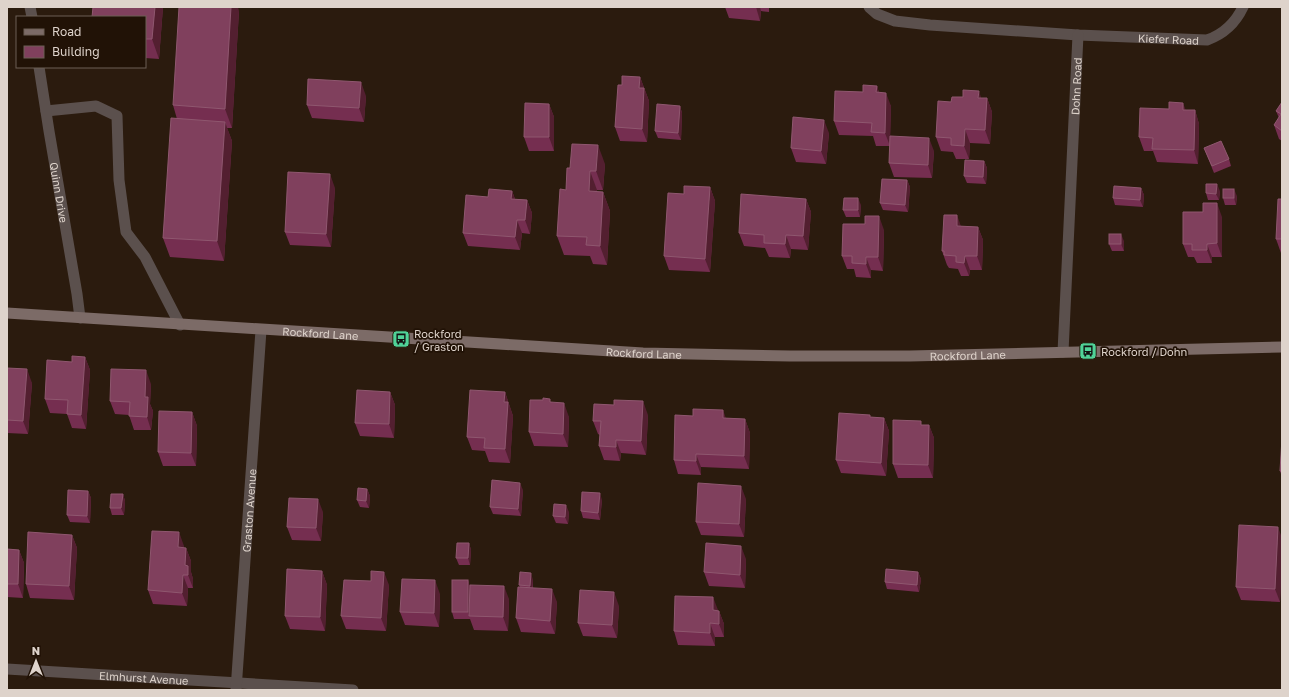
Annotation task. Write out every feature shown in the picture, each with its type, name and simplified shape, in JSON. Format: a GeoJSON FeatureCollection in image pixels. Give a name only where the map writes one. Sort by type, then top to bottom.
{"type":"FeatureCollection","features":[{"type":"Feature","properties":{"kind":"main road","name":"Rockford Lane"},"geometry":{"type":"LineString","coordinates":[[7,313],[643,353],[790,356],[910,356],[1282,347]]}},
{"type":"Feature","properties":{"kind":"street"},"geometry":{"type":"LineString","coordinates":[[869,7],[876,14],[895,21],[930,25],[1078,35]]}},
{"type":"Feature","properties":{"kind":"street","name":"Kiefer Road"},"geometry":{"type":"LineString","coordinates":[[1078,35],[1207,40],[1219,36],[1232,25],[1243,7]]}},
{"type":"Feature","properties":{"kind":"street","name":"Dohn Road"},"geometry":{"type":"LineString","coordinates":[[1063,352],[1078,35]]}},
{"type":"Feature","properties":{"kind":"street","name":"Quinn Drive"},"geometry":{"type":"LineString","coordinates":[[39,68],[80,318]]}},
{"type":"Feature","properties":{"kind":"street"},"geometry":{"type":"LineString","coordinates":[[46,111],[96,106],[117,116],[119,180],[126,232],[146,257],[180,325]]}},
{"type":"Feature","properties":{"kind":"street","name":"Graston Avenue"},"geometry":{"type":"LineString","coordinates":[[236,686],[261,330]]}},
{"type":"Feature","properties":{"kind":"street","name":"Elmhurst Avenue"},"geometry":{"type":"LineString","coordinates":[[7,669],[236,686],[353,690]]}},
{"type":"Feature","properties":{"kind":"building"},"geometry":{"type":"Polygon","coordinates":[[[93,7],[155,7],[152,39],[146,39],[146,16],[92,16],[93,7]]]}},
{"type":"Feature","properties":{"kind":"building"},"geometry":{"type":"Polygon","coordinates":[[[179,7],[231,7],[225,109],[173,105],[179,7]]]}},
{"type":"Feature","properties":{"kind":"building"},"geometry":{"type":"Polygon","coordinates":[[[622,76],[640,77],[639,88],[644,88],[642,129],[615,127],[618,85],[622,85],[622,76]]]}},
{"type":"Feature","properties":{"kind":"building"},"geometry":{"type":"Polygon","coordinates":[[[308,79],[361,82],[359,108],[307,105],[308,79]]]}},
{"type":"Feature","properties":{"kind":"building"},"geometry":{"type":"Polygon","coordinates":[[[863,85],[877,86],[876,92],[886,93],[885,133],[871,132],[872,123],[834,121],[835,91],[863,92],[863,85]]]}},
{"type":"Feature","properties":{"kind":"building"},"geometry":{"type":"Polygon","coordinates":[[[963,90],[979,91],[978,98],[987,98],[985,130],[965,129],[964,146],[951,145],[951,138],[936,137],[938,101],[951,102],[952,97],[963,97],[963,90]]]}},
{"type":"Feature","properties":{"kind":"building"},"geometry":{"type":"Polygon","coordinates":[[[1169,102],[1183,103],[1183,110],[1195,110],[1194,150],[1152,149],[1153,138],[1139,137],[1140,108],[1169,109],[1169,102]]]}},
{"type":"Feature","properties":{"kind":"building"},"geometry":{"type":"Polygon","coordinates":[[[1282,102],[1282,131],[1274,125],[1281,114],[1276,111],[1282,102]]]}},
{"type":"Feature","properties":{"kind":"building"},"geometry":{"type":"Polygon","coordinates":[[[525,103],[549,104],[549,137],[524,137],[525,103]]]}},
{"type":"Feature","properties":{"kind":"building"},"geometry":{"type":"Polygon","coordinates":[[[657,104],[680,106],[678,133],[655,131],[657,104]]]}},
{"type":"Feature","properties":{"kind":"building"},"geometry":{"type":"Polygon","coordinates":[[[793,117],[824,120],[821,151],[791,148],[793,117]]]}},
{"type":"Feature","properties":{"kind":"building"},"geometry":{"type":"Polygon","coordinates":[[[171,118],[225,122],[217,241],[163,238],[171,118]]]}},
{"type":"Feature","properties":{"kind":"building"},"geometry":{"type":"Polygon","coordinates":[[[890,136],[929,138],[928,165],[889,163],[890,136]]]}},
{"type":"Feature","properties":{"kind":"building"},"geometry":{"type":"Polygon","coordinates":[[[1221,141],[1229,159],[1212,166],[1204,148],[1221,141]]]}},
{"type":"Feature","properties":{"kind":"building"},"geometry":{"type":"Polygon","coordinates":[[[572,144],[598,145],[596,171],[590,171],[589,191],[603,192],[600,246],[586,245],[587,237],[557,236],[560,189],[566,190],[567,168],[570,168],[572,144]]]}},
{"type":"Feature","properties":{"kind":"building"},"geometry":{"type":"Polygon","coordinates":[[[965,160],[984,161],[983,177],[964,176],[965,160]]]}},
{"type":"Feature","properties":{"kind":"building"},"geometry":{"type":"Polygon","coordinates":[[[288,172],[330,174],[326,234],[285,232],[288,172]]]}},
{"type":"Feature","properties":{"kind":"building"},"geometry":{"type":"Polygon","coordinates":[[[882,179],[907,180],[905,205],[880,203],[882,179]]]}},
{"type":"Feature","properties":{"kind":"building"},"geometry":{"type":"Polygon","coordinates":[[[1206,184],[1217,184],[1216,194],[1206,193],[1206,184]]]}},
{"type":"Feature","properties":{"kind":"building"},"geometry":{"type":"Polygon","coordinates":[[[684,186],[710,187],[705,259],[664,256],[668,193],[684,194],[684,186]]]}},
{"type":"Feature","properties":{"kind":"building"},"geometry":{"type":"Polygon","coordinates":[[[1114,186],[1141,188],[1140,200],[1113,198],[1114,186]]]}},
{"type":"Feature","properties":{"kind":"building"},"geometry":{"type":"Polygon","coordinates":[[[489,189],[512,191],[511,199],[527,200],[525,220],[517,220],[515,237],[463,233],[466,195],[488,197],[489,189]]]}},
{"type":"Feature","properties":{"kind":"building"},"geometry":{"type":"Polygon","coordinates":[[[1223,189],[1234,189],[1234,198],[1223,198],[1223,189]]]}},
{"type":"Feature","properties":{"kind":"building"},"geometry":{"type":"Polygon","coordinates":[[[741,194],[806,199],[803,236],[786,235],[785,244],[764,243],[764,235],[739,233],[741,194]]]}},
{"type":"Feature","properties":{"kind":"building"},"geometry":{"type":"Polygon","coordinates":[[[844,198],[858,198],[858,210],[843,210],[844,198]]]}},
{"type":"Feature","properties":{"kind":"building"},"geometry":{"type":"Polygon","coordinates":[[[1278,199],[1282,199],[1282,239],[1276,239],[1278,199]]]}},
{"type":"Feature","properties":{"kind":"building"},"geometry":{"type":"Polygon","coordinates":[[[1203,203],[1217,203],[1217,243],[1207,244],[1207,250],[1192,250],[1192,244],[1183,244],[1183,212],[1203,212],[1203,203]]]}},
{"type":"Feature","properties":{"kind":"building"},"geometry":{"type":"Polygon","coordinates":[[[944,215],[957,215],[957,226],[978,227],[977,256],[965,256],[964,263],[956,262],[956,256],[944,255],[944,251],[942,251],[944,215]]]}},
{"type":"Feature","properties":{"kind":"building"},"geometry":{"type":"Polygon","coordinates":[[[865,216],[879,216],[878,257],[866,257],[866,264],[852,263],[852,256],[842,256],[843,224],[865,224],[865,216]]]}},
{"type":"Feature","properties":{"kind":"building"},"geometry":{"type":"Polygon","coordinates":[[[1109,234],[1121,234],[1121,244],[1109,244],[1109,234]]]}},
{"type":"Feature","properties":{"kind":"building"},"geometry":{"type":"Polygon","coordinates":[[[72,356],[85,357],[81,415],[67,414],[68,400],[45,399],[47,360],[72,362],[72,356]]]}},
{"type":"Feature","properties":{"kind":"building"},"geometry":{"type":"Polygon","coordinates":[[[7,368],[27,369],[23,421],[7,420],[7,368]]]}},
{"type":"Feature","properties":{"kind":"building"},"geometry":{"type":"Polygon","coordinates":[[[111,369],[146,370],[145,397],[148,397],[147,417],[129,416],[130,402],[110,401],[111,369]]]}},
{"type":"Feature","properties":{"kind":"building"},"geometry":{"type":"Polygon","coordinates":[[[357,390],[390,392],[389,424],[355,423],[357,390]]]}},
{"type":"Feature","properties":{"kind":"building"},"geometry":{"type":"Polygon","coordinates":[[[470,390],[505,392],[504,402],[508,402],[505,449],[484,448],[485,438],[467,437],[470,390]]]}},
{"type":"Feature","properties":{"kind":"building"},"geometry":{"type":"Polygon","coordinates":[[[543,398],[550,399],[550,402],[564,403],[563,434],[529,432],[530,400],[543,400],[543,398]]]}},
{"type":"Feature","properties":{"kind":"building"},"geometry":{"type":"Polygon","coordinates":[[[614,400],[643,401],[641,441],[616,440],[616,447],[599,446],[601,421],[593,421],[594,404],[614,405],[614,400]]]}},
{"type":"Feature","properties":{"kind":"building"},"geometry":{"type":"Polygon","coordinates":[[[693,409],[723,410],[723,418],[745,419],[744,456],[696,454],[696,461],[674,460],[675,415],[693,416],[693,409]]]}},
{"type":"Feature","properties":{"kind":"building"},"geometry":{"type":"Polygon","coordinates":[[[159,411],[192,412],[191,453],[158,452],[159,411]]]}},
{"type":"Feature","properties":{"kind":"building"},"geometry":{"type":"Polygon","coordinates":[[[839,413],[870,415],[870,417],[884,418],[881,463],[836,460],[839,413]]]}},
{"type":"Feature","properties":{"kind":"building"},"geometry":{"type":"Polygon","coordinates":[[[893,420],[921,421],[921,425],[929,425],[928,465],[893,464],[893,420]]]}},
{"type":"Feature","properties":{"kind":"building"},"geometry":{"type":"Polygon","coordinates":[[[1282,438],[1282,471],[1280,471],[1282,438]]]}},
{"type":"Feature","properties":{"kind":"building"},"geometry":{"type":"Polygon","coordinates":[[[492,480],[520,483],[518,509],[490,507],[492,480]]]}},
{"type":"Feature","properties":{"kind":"building"},"geometry":{"type":"Polygon","coordinates":[[[698,483],[741,486],[739,524],[696,522],[698,483]]]}},
{"type":"Feature","properties":{"kind":"building"},"geometry":{"type":"Polygon","coordinates":[[[358,488],[367,489],[366,501],[357,500],[358,488]]]}},
{"type":"Feature","properties":{"kind":"building"},"geometry":{"type":"Polygon","coordinates":[[[68,490],[88,491],[87,516],[67,515],[68,490]]]}},
{"type":"Feature","properties":{"kind":"building"},"geometry":{"type":"Polygon","coordinates":[[[582,492],[600,493],[598,513],[581,511],[582,492]]]}},
{"type":"Feature","properties":{"kind":"building"},"geometry":{"type":"Polygon","coordinates":[[[111,494],[123,494],[121,508],[110,508],[111,494]]]}},
{"type":"Feature","properties":{"kind":"building"},"geometry":{"type":"Polygon","coordinates":[[[289,498],[318,499],[316,528],[287,527],[289,498]]]}},
{"type":"Feature","properties":{"kind":"building"},"geometry":{"type":"Polygon","coordinates":[[[554,504],[566,505],[565,517],[553,516],[554,504]]]}},
{"type":"Feature","properties":{"kind":"building"},"geometry":{"type":"Polygon","coordinates":[[[1239,525],[1278,527],[1275,589],[1236,587],[1239,525]]]}},
{"type":"Feature","properties":{"kind":"building"},"geometry":{"type":"Polygon","coordinates":[[[152,531],[179,532],[178,547],[186,548],[185,565],[188,566],[188,575],[183,575],[182,593],[148,590],[152,531]]]}},
{"type":"Feature","properties":{"kind":"building"},"geometry":{"type":"Polygon","coordinates":[[[28,532],[72,535],[69,586],[26,584],[28,532]]]}},
{"type":"Feature","properties":{"kind":"building"},"geometry":{"type":"Polygon","coordinates":[[[457,543],[469,543],[468,558],[456,558],[457,543]]]}},
{"type":"Feature","properties":{"kind":"building"},"geometry":{"type":"Polygon","coordinates":[[[706,543],[741,546],[740,575],[704,572],[706,543]]]}},
{"type":"Feature","properties":{"kind":"building"},"geometry":{"type":"Polygon","coordinates":[[[7,549],[19,550],[18,584],[7,584],[7,549]]]}},
{"type":"Feature","properties":{"kind":"building"},"geometry":{"type":"Polygon","coordinates":[[[287,569],[322,571],[320,617],[285,616],[287,569]]]}},
{"type":"Feature","properties":{"kind":"building"},"geometry":{"type":"Polygon","coordinates":[[[886,569],[918,572],[917,585],[885,582],[886,569]]]}},
{"type":"Feature","properties":{"kind":"building"},"geometry":{"type":"Polygon","coordinates":[[[371,571],[384,572],[381,618],[341,616],[344,580],[371,581],[371,571]]]}},
{"type":"Feature","properties":{"kind":"building"},"geometry":{"type":"Polygon","coordinates":[[[520,572],[531,573],[530,586],[519,585],[520,572]]]}},
{"type":"Feature","properties":{"kind":"building"},"geometry":{"type":"Polygon","coordinates":[[[402,579],[435,580],[434,613],[400,612],[402,579]]]}},
{"type":"Feature","properties":{"kind":"building"},"geometry":{"type":"Polygon","coordinates":[[[452,580],[468,580],[468,612],[452,612],[452,580]]]}},
{"type":"Feature","properties":{"kind":"building"},"geometry":{"type":"Polygon","coordinates":[[[470,585],[504,586],[503,617],[469,616],[470,585]]]}},
{"type":"Feature","properties":{"kind":"building"},"geometry":{"type":"Polygon","coordinates":[[[518,587],[552,589],[550,621],[516,618],[518,587]]]}},
{"type":"Feature","properties":{"kind":"building"},"geometry":{"type":"Polygon","coordinates":[[[580,590],[614,592],[612,625],[578,623],[580,590]]]}},
{"type":"Feature","properties":{"kind":"building"},"geometry":{"type":"Polygon","coordinates":[[[675,596],[713,597],[713,610],[719,611],[719,624],[710,623],[710,633],[674,631],[675,596]]]}},
{"type":"Feature","properties":{"kind":"place","name":"Rockford / Graston"},"geometry":{"type":"Point","coordinates":[401,339]}},
{"type":"Feature","properties":{"kind":"place","name":"Rockford / Dohn"},"geometry":{"type":"Point","coordinates":[1088,351]}}]}
